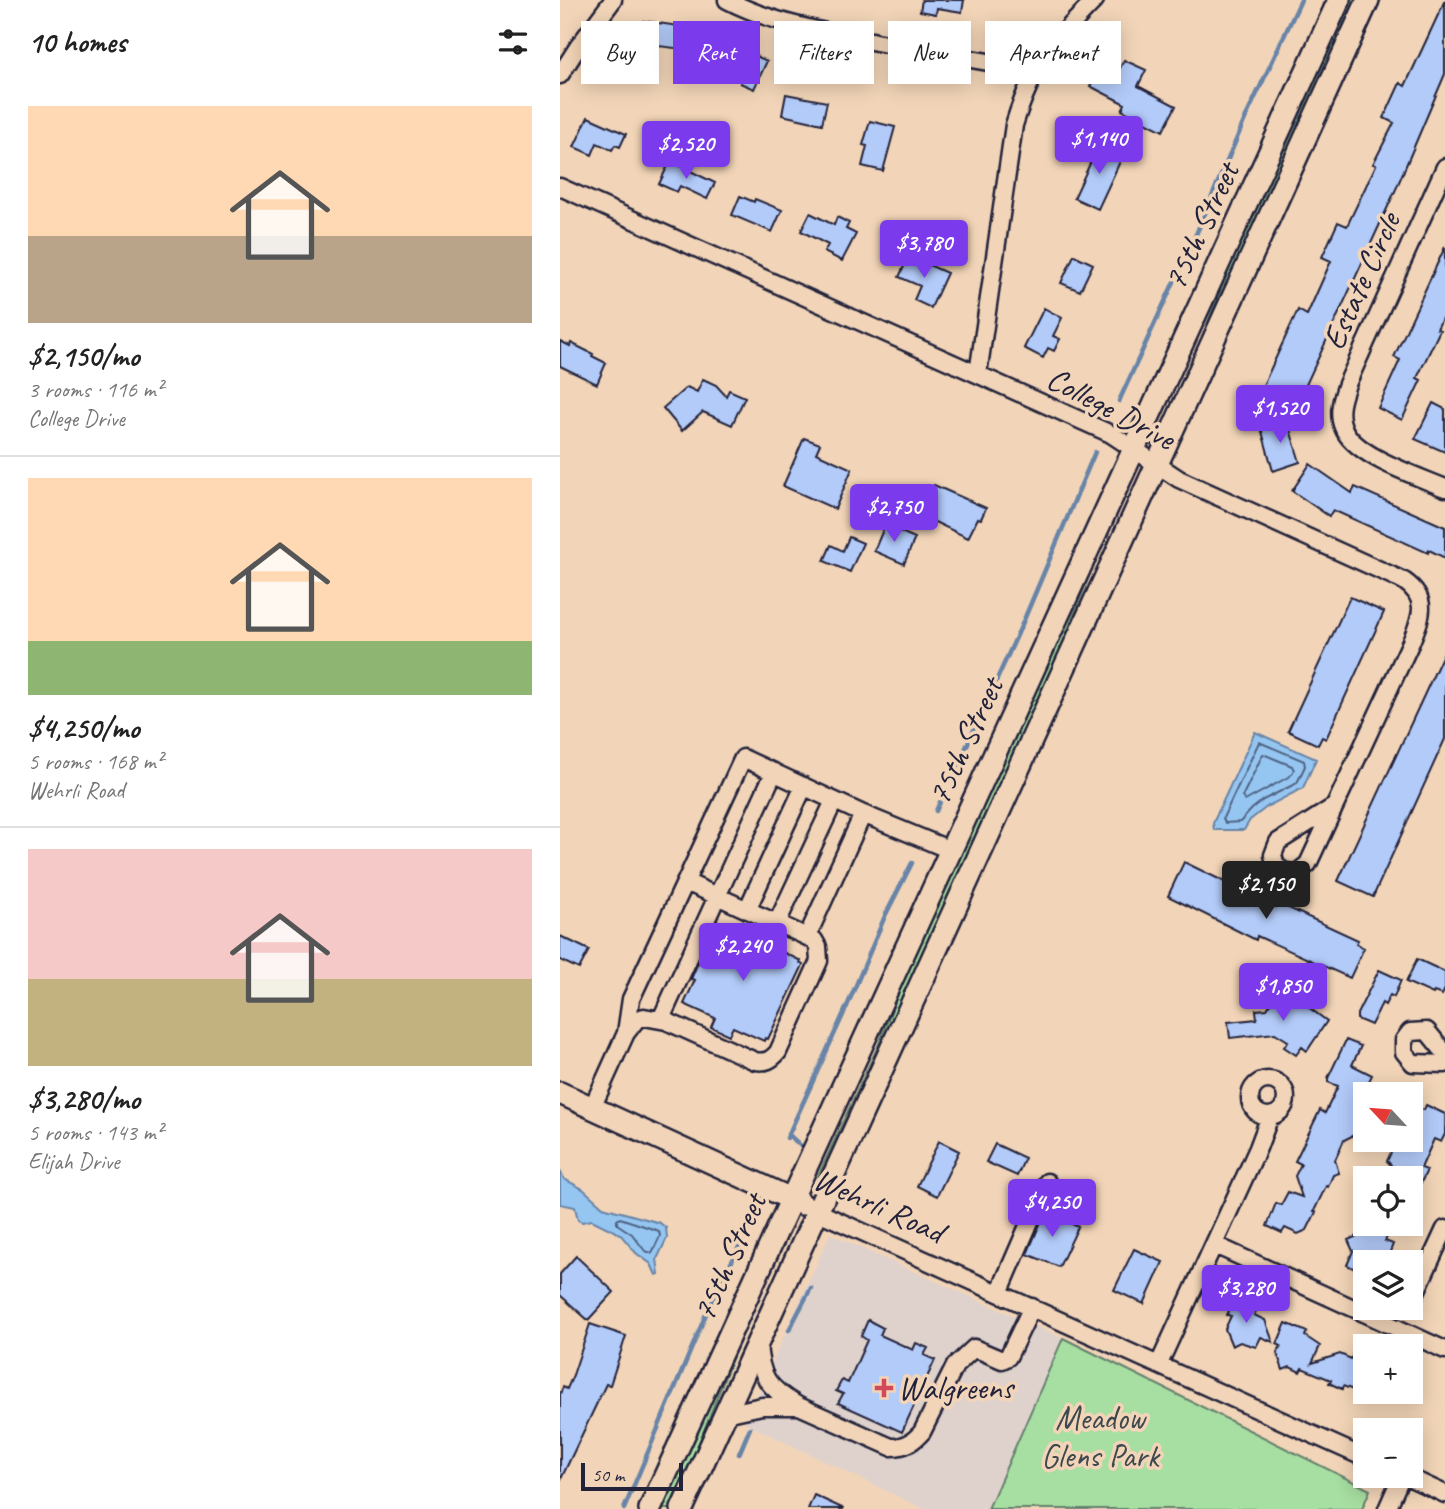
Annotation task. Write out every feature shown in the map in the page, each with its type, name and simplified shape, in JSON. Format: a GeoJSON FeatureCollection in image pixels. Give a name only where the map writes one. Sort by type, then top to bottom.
{"type":"FeatureCollection","features":[{"type":"Feature","properties":{"kind":"main road","name":"75th Street"},"geometry":{"type":"LineString","coordinates":[[650,1509],[1339,0]]}},
{"type":"Feature","properties":{"kind":"main road","name":"75th Street"},"geometry":{"type":"LineString","coordinates":[[682,1509],[1368,0]]}},
{"type":"Feature","properties":{"kind":"main road","name":"Wehrli Road"},"geometry":{"type":"LineString","coordinates":[[560,1093],[816,1211]]}},
{"type":"Feature","properties":{"kind":"street"},"geometry":{"type":"LineString","coordinates":[[560,75],[613,0]]}},
{"type":"Feature","properties":{"kind":"street"},"geometry":{"type":"LineString","coordinates":[[727,0],[743,9],[813,30],[985,61]]}},
{"type":"Feature","properties":{"kind":"street"},"geometry":{"type":"LineString","coordinates":[[1076,21],[1096,0]]}},
{"type":"Feature","properties":{"kind":"street"},"geometry":{"type":"LineString","coordinates":[[978,374],[1014,125],[1029,84]]}},
{"type":"Feature","properties":{"kind":"street","name":"Estate Circle"},"geometry":{"type":"LineString","coordinates":[[1445,167],[1347,384],[1340,416],[1348,438],[1357,446],[1381,460],[1445,488]]}},
{"type":"Feature","properties":{"kind":"street","name":"College Drive"},"geometry":{"type":"LineString","coordinates":[[560,187],[1111,433],[1180,479],[1404,581],[1418,594],[1422,611],[1420,620],[1335,806]]}},
{"type":"Feature","properties":{"kind":"street"},"geometry":{"type":"LineString","coordinates":[[626,1033],[631,999],[743,758],[863,814],[950,850]]}},
{"type":"Feature","properties":{"kind":"street"},"geometry":{"type":"LineString","coordinates":[[661,1019],[774,772]]}},
{"type":"Feature","properties":{"kind":"street"},"geometry":{"type":"LineString","coordinates":[[747,910],[804,786]]}},
{"type":"Feature","properties":{"kind":"street"},"geometry":{"type":"LineString","coordinates":[[777,923],[834,800]]}},
{"type":"Feature","properties":{"kind":"street"},"geometry":{"type":"LineString","coordinates":[[807,937],[863,814]]}},
{"type":"Feature","properties":{"kind":"street"},"geometry":{"type":"LineString","coordinates":[[592,1108],[626,1033],[636,1020],[644,1017],[661,1019],[755,1061],[763,1063],[771,1059],[778,1052],[819,961],[818,947],[814,940],[686,882]]}},
{"type":"Feature","properties":{"kind":"street"},"geometry":{"type":"LineString","coordinates":[[1445,1053],[1427,1031],[1410,1032],[1404,1040],[1404,1052],[1413,1063],[1445,1064]]}},
{"type":"Feature","properties":{"kind":"street"},"geometry":{"type":"LineString","coordinates":[[1159,1364],[1258,1149],[1270,1116]]}},
{"type":"Feature","properties":{"kind":"street"},"geometry":{"type":"LineString","coordinates":[[999,1293],[1047,1182]]}},
{"type":"Feature","properties":{"kind":"street","name":"Wehrli Road"},"geometry":{"type":"LineString","coordinates":[[816,1211],[1353,1453]]}},
{"type":"Feature","properties":{"kind":"street"},"geometry":{"type":"LineString","coordinates":[[1423,1277],[1445,1229]]}},
{"type":"Feature","properties":{"kind":"street"},"geometry":{"type":"LineString","coordinates":[[1215,1245],[1445,1350]]}},
{"type":"Feature","properties":{"kind":"street"},"geometry":{"type":"LineString","coordinates":[[758,1340],[763,1375],[780,1395],[891,1447],[904,1447],[922,1432],[955,1366],[974,1348],[1002,1360],[1008,1357],[1032,1307]]}},
{"type":"Feature","properties":{"kind":"street"},"geometry":{"type":"LineString","coordinates":[[1400,1329],[1404,1320]]}},
{"type":"Feature","properties":{"kind":"street"},"geometry":{"type":"LineString","coordinates":[[725,1414],[762,1406],[799,1406]]}},
{"type":"Feature","properties":{"kind":"street"},"geometry":{"type":"LineString","coordinates":[[1423,1484],[1445,1494]]}},
{"type":"Feature","properties":{"kind":"street"},"geometry":{"type":"LineString","coordinates":[[1387,1509],[1397,1488]]}},
{"type":"Feature","properties":{"kind":"shaded area"},"geometry":{"type":"Polygon","coordinates":[[[830,1234],[1063,1338],[988,1509],[924,1509],[745,1423],[830,1234]]]}},
{"type":"Feature","properties":{"kind":"green space"},"geometry":{"type":"Polygon","coordinates":[[[1349,0],[1358,0],[1205,336],[1203,335],[1251,213],[1349,0]]]}},
{"type":"Feature","properties":{"kind":"green space"},"geometry":{"type":"Polygon","coordinates":[[[1122,494],[1124,496],[1095,561],[1047,684],[821,1178],[818,1176],[878,1046],[922,931],[1122,494]]]}},
{"type":"Feature","properties":{"kind":"green space"},"geometry":{"type":"Polygon","coordinates":[[[785,1231],[788,1233],[734,1354],[673,1509],[659,1509],[785,1231]]]}},
{"type":"Feature","properties":{"kind":"green space","name":"Meadow Glens Park"},"geometry":{"type":"Polygon","coordinates":[[[1063,1338],[1353,1482],[1353,1488],[1370,1490],[1362,1509],[988,1509],[1063,1338]]]}},
{"type":"Feature","properties":{"kind":"water"},"geometry":{"type":"Polygon","coordinates":[[[1255,732],[1316,759],[1303,788],[1268,806],[1250,820],[1244,830],[1214,830],[1213,823],[1255,732]]]}},
{"type":"Feature","properties":{"kind":"water"},"geometry":{"type":"Polygon","coordinates":[[[560,1171],[564,1179],[583,1189],[603,1207],[660,1223],[666,1228],[667,1238],[657,1259],[659,1274],[656,1275],[651,1264],[636,1253],[620,1234],[592,1220],[578,1220],[575,1207],[560,1204],[560,1171]]]}},
{"type":"Feature","properties":{"kind":"building"},"geometry":{"type":"Polygon","coordinates":[[[922,0],[964,0],[962,12],[937,8],[936,14],[920,11],[922,0]]]}},
{"type":"Feature","properties":{"kind":"building"},"geometry":{"type":"Polygon","coordinates":[[[1445,0],[1445,74],[1396,189],[1294,411],[1259,394],[1298,310],[1307,315],[1331,261],[1322,257],[1338,222],[1347,226],[1394,123],[1384,118],[1400,83],[1405,86],[1445,0]]]}},
{"type":"Feature","properties":{"kind":"building"},"geometry":{"type":"Polygon","coordinates":[[[659,23],[673,25],[673,48],[659,46],[659,23]]]}},
{"type":"Feature","properties":{"kind":"building"},"geometry":{"type":"Polygon","coordinates":[[[760,58],[767,61],[760,76],[760,58]]]}},
{"type":"Feature","properties":{"kind":"building"},"geometry":{"type":"Polygon","coordinates":[[[1124,60],[1146,70],[1138,86],[1176,106],[1163,131],[1122,110],[1125,104],[1090,86],[1121,84],[1121,66],[1124,60]]]}},
{"type":"Feature","properties":{"kind":"building"},"geometry":{"type":"Polygon","coordinates":[[[742,84],[756,84],[754,89],[742,84]]]}},
{"type":"Feature","properties":{"kind":"building"},"geometry":{"type":"Polygon","coordinates":[[[786,94],[827,102],[822,124],[782,115],[786,94]]]}},
{"type":"Feature","properties":{"kind":"building"},"geometry":{"type":"Polygon","coordinates":[[[588,117],[626,134],[620,147],[615,145],[612,150],[597,143],[592,155],[574,147],[588,117]]]}},
{"type":"Feature","properties":{"kind":"building"},"geometry":{"type":"Polygon","coordinates":[[[870,121],[895,127],[883,171],[862,166],[867,146],[863,145],[870,121]]]}},
{"type":"Feature","properties":{"kind":"building"},"geometry":{"type":"Polygon","coordinates":[[[1100,142],[1124,153],[1098,209],[1074,198],[1100,142]]]}},
{"type":"Feature","properties":{"kind":"building"},"geometry":{"type":"Polygon","coordinates":[[[670,161],[715,183],[707,199],[680,186],[677,192],[659,184],[670,161]]]}},
{"type":"Feature","properties":{"kind":"building"},"geometry":{"type":"Polygon","coordinates":[[[740,196],[782,210],[772,232],[732,215],[740,196]]]}},
{"type":"Feature","properties":{"kind":"building"},"geometry":{"type":"Polygon","coordinates":[[[810,213],[834,225],[837,217],[849,223],[846,229],[856,234],[842,261],[824,252],[828,245],[801,231],[810,213]]]}},
{"type":"Feature","properties":{"kind":"building"},"geometry":{"type":"Polygon","coordinates":[[[1445,247],[1445,312],[1437,329],[1440,330],[1417,378],[1421,380],[1402,420],[1378,408],[1400,360],[1394,357],[1445,247]]]}},
{"type":"Feature","properties":{"kind":"building"},"geometry":{"type":"Polygon","coordinates":[[[1074,255],[1093,264],[1080,291],[1061,283],[1074,255]]]}},
{"type":"Feature","properties":{"kind":"building"},"geometry":{"type":"Polygon","coordinates":[[[909,256],[947,273],[931,308],[914,300],[920,286],[899,277],[909,256]]]}},
{"type":"Feature","properties":{"kind":"building"},"geometry":{"type":"Polygon","coordinates":[[[1044,308],[1062,318],[1053,336],[1060,339],[1054,351],[1048,348],[1043,358],[1024,348],[1044,308]]]}},
{"type":"Feature","properties":{"kind":"building"},"geometry":{"type":"Polygon","coordinates":[[[560,341],[570,346],[571,343],[606,363],[597,384],[560,366],[560,341]]]}},
{"type":"Feature","properties":{"kind":"building"},"geometry":{"type":"Polygon","coordinates":[[[703,379],[716,385],[726,396],[729,390],[745,397],[732,425],[703,412],[682,431],[663,408],[687,387],[697,392],[703,379]]]}},
{"type":"Feature","properties":{"kind":"building"},"geometry":{"type":"Polygon","coordinates":[[[1433,403],[1445,409],[1445,452],[1415,439],[1433,403]]]}},
{"type":"Feature","properties":{"kind":"building"},"geometry":{"type":"Polygon","coordinates":[[[1287,420],[1300,462],[1273,471],[1261,428],[1287,420]]]}},
{"type":"Feature","properties":{"kind":"building"},"geometry":{"type":"Polygon","coordinates":[[[804,438],[820,444],[816,453],[852,469],[835,509],[783,486],[804,438]]]}},
{"type":"Feature","properties":{"kind":"building"},"geometry":{"type":"Polygon","coordinates":[[[1310,464],[1352,493],[1355,487],[1445,527],[1445,558],[1429,550],[1428,553],[1333,510],[1329,516],[1292,491],[1310,464]]]}},
{"type":"Feature","properties":{"kind":"building"},"geometry":{"type":"Polygon","coordinates":[[[934,485],[986,508],[968,538],[920,515],[934,485]]]}},
{"type":"Feature","properties":{"kind":"building"},"geometry":{"type":"Polygon","coordinates":[[[885,525],[915,538],[904,564],[874,551],[885,525]]]}},
{"type":"Feature","properties":{"kind":"building"},"geometry":{"type":"Polygon","coordinates":[[[849,537],[863,543],[850,572],[824,561],[831,545],[843,551],[849,537]]]}},
{"type":"Feature","properties":{"kind":"building"},"geometry":{"type":"Polygon","coordinates":[[[1350,597],[1384,612],[1326,739],[1322,737],[1318,745],[1288,731],[1350,597]]]}},
{"type":"Feature","properties":{"kind":"building"},"geometry":{"type":"Polygon","coordinates":[[[1445,650],[1445,739],[1373,897],[1338,881],[1445,650]]]}},
{"type":"Feature","properties":{"kind":"building"},"geometry":{"type":"Polygon","coordinates":[[[1184,862],[1276,907],[1278,903],[1358,940],[1356,944],[1364,948],[1350,978],[1257,936],[1256,940],[1168,896],[1184,862]]]}},
{"type":"Feature","properties":{"kind":"building"},"geometry":{"type":"Polygon","coordinates":[[[721,924],[752,938],[756,930],[774,938],[770,946],[801,961],[803,965],[768,1039],[765,1038],[764,1041],[733,1027],[729,1035],[711,1027],[715,1018],[684,1004],[695,980],[691,979],[706,945],[710,947],[721,924]]]}},
{"type":"Feature","properties":{"kind":"building"},"geometry":{"type":"Polygon","coordinates":[[[560,936],[589,950],[579,969],[560,960],[560,936]]]}},
{"type":"Feature","properties":{"kind":"building"},"geometry":{"type":"Polygon","coordinates":[[[1417,959],[1445,972],[1445,989],[1442,995],[1433,994],[1406,982],[1417,959]]]}},
{"type":"Feature","properties":{"kind":"building"},"geometry":{"type":"Polygon","coordinates":[[[1379,970],[1401,980],[1394,997],[1390,995],[1385,1005],[1382,1003],[1371,1025],[1357,1019],[1357,1014],[1379,970]]]}},
{"type":"Feature","properties":{"kind":"building"},"geometry":{"type":"Polygon","coordinates":[[[1281,987],[1327,1021],[1307,1051],[1302,1047],[1296,1055],[1284,1047],[1288,1041],[1275,1033],[1230,1038],[1228,1022],[1257,1019],[1256,1010],[1267,1009],[1281,987]]]}},
{"type":"Feature","properties":{"kind":"building"},"geometry":{"type":"Polygon","coordinates":[[[1346,1040],[1361,1046],[1352,1065],[1372,1075],[1369,1082],[1353,1082],[1353,1136],[1344,1140],[1335,1160],[1339,1173],[1333,1175],[1328,1187],[1326,1186],[1307,1230],[1298,1234],[1285,1228],[1282,1233],[1267,1226],[1276,1203],[1281,1205],[1288,1192],[1302,1197],[1295,1176],[1301,1164],[1295,1161],[1320,1110],[1325,1113],[1338,1086],[1328,1082],[1346,1040]]]}},
{"type":"Feature","properties":{"kind":"building"},"geometry":{"type":"Polygon","coordinates":[[[1426,1105],[1445,1114],[1445,1134],[1441,1142],[1434,1139],[1422,1166],[1391,1166],[1387,1161],[1391,1152],[1423,1152],[1426,1105]]]}},
{"type":"Feature","properties":{"kind":"building"},"geometry":{"type":"Polygon","coordinates":[[[939,1141],[959,1151],[937,1196],[917,1186],[939,1141]]]}},
{"type":"Feature","properties":{"kind":"building"},"geometry":{"type":"Polygon","coordinates":[[[995,1144],[1025,1158],[1017,1176],[986,1162],[995,1144]]]}},
{"type":"Feature","properties":{"kind":"building"},"geometry":{"type":"Polygon","coordinates":[[[1046,1210],[1078,1227],[1059,1267],[1027,1254],[1046,1210]]]}},
{"type":"Feature","properties":{"kind":"building"},"geometry":{"type":"Polygon","coordinates":[[[1358,1236],[1387,1236],[1385,1241],[1393,1244],[1391,1250],[1353,1251],[1348,1240],[1358,1236]]]}},
{"type":"Feature","properties":{"kind":"building"},"geometry":{"type":"Polygon","coordinates":[[[1134,1249],[1163,1262],[1144,1304],[1114,1290],[1134,1249]]]}},
{"type":"Feature","properties":{"kind":"building"},"geometry":{"type":"Polygon","coordinates":[[[1353,1251],[1353,1268],[1347,1265],[1353,1251]]]}},
{"type":"Feature","properties":{"kind":"building"},"geometry":{"type":"Polygon","coordinates":[[[576,1256],[614,1292],[588,1320],[560,1295],[560,1274],[576,1256]]]}},
{"type":"Feature","properties":{"kind":"building"},"geometry":{"type":"Polygon","coordinates":[[[1234,1299],[1257,1309],[1254,1315],[1265,1320],[1273,1342],[1261,1337],[1256,1347],[1240,1342],[1232,1346],[1225,1329],[1231,1316],[1227,1315],[1234,1299]]]}},
{"type":"Feature","properties":{"kind":"building","name":"Walgreens"},"geometry":{"type":"Polygon","coordinates":[[[868,1320],[883,1328],[880,1335],[913,1350],[916,1343],[928,1348],[924,1355],[935,1360],[902,1432],[838,1403],[843,1394],[836,1391],[842,1380],[848,1383],[867,1340],[861,1336],[868,1320]]]}},
{"type":"Feature","properties":{"kind":"building"},"geometry":{"type":"Polygon","coordinates":[[[1286,1323],[1307,1332],[1305,1336],[1320,1346],[1312,1363],[1340,1354],[1351,1359],[1353,1354],[1353,1390],[1343,1386],[1342,1389],[1329,1383],[1331,1380],[1302,1368],[1300,1372],[1290,1367],[1283,1370],[1277,1353],[1281,1346],[1277,1344],[1286,1323]]]}},
{"type":"Feature","properties":{"kind":"building"},"geometry":{"type":"Polygon","coordinates":[[[590,1324],[626,1336],[610,1385],[606,1384],[560,1481],[560,1394],[563,1387],[567,1389],[573,1375],[590,1324]]]}},
{"type":"Feature","properties":{"kind":"building"},"geometry":{"type":"Polygon","coordinates":[[[814,1495],[844,1509],[808,1509],[814,1495]]]}},
{"type":"Feature","properties":{"kind":"waterway"},"geometry":{"type":"LineString","coordinates":[[1119,401],[1301,0]]}},
{"type":"Feature","properties":{"kind":"waterway"},"geometry":{"type":"LineString","coordinates":[[953,776],[1023,622],[1095,452]]}},
{"type":"Feature","properties":{"kind":"waterway"},"geometry":{"type":"LineString","coordinates":[[936,811],[940,802]]}},
{"type":"Feature","properties":{"kind":"waterway"},"geometry":{"type":"LineString","coordinates":[[787,1138],[885,916],[912,863]]}},
{"type":"Feature","properties":{"kind":"waterway"},"geometry":{"type":"LineString","coordinates":[[788,1134],[804,1149]]}},
{"type":"Feature","properties":{"kind":"waterway"},"geometry":{"type":"LineString","coordinates":[[624,1509],[709,1307],[746,1233]]}},
{"type":"Feature","properties":{"kind":"waterway"},"geometry":{"type":"LineString","coordinates":[[789,1330],[811,1288]]}},
{"type":"Feature","properties":{"kind":"waterway"},"geometry":{"type":"LineString","coordinates":[[739,1454],[750,1428]]}},
{"type":"Feature","properties":{"kind":"place","name":"Walgreens"},"geometry":{"type":"Point","coordinates":[884,1388]}}]}
